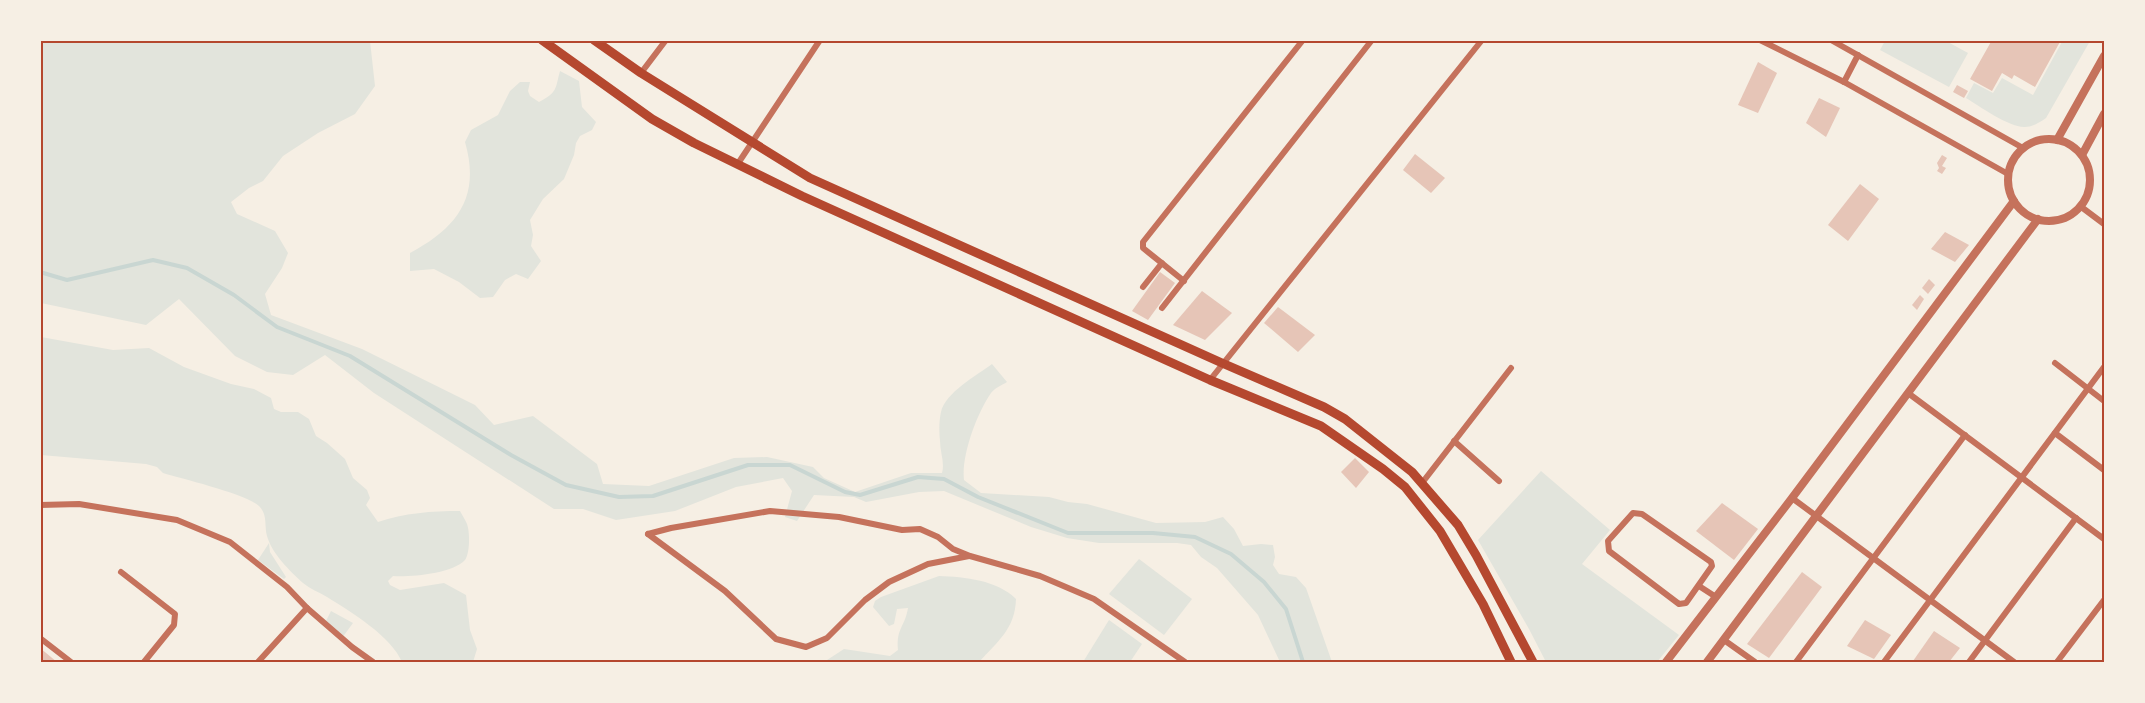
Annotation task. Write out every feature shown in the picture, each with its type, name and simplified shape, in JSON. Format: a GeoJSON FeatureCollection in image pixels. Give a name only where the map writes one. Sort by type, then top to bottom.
{"type":"FeatureCollection","features":[{"type":"Feature","properties":{"kind":"main road"},"geometry":{"type":"LineString","coordinates":[[542,40],[652,119],[737,165],[1210,380],[1321,426],[1405,487],[1440,531],[1483,604],[1511,663]]}},
{"type":"Feature","properties":{"kind":"main road"},"geometry":{"type":"LineString","coordinates":[[594,40],[641,73],[810,178],[1324,407],[1345,419],[1412,472],[1458,525],[1533,663]]}},
{"type":"Feature","properties":{"kind":"street"},"geometry":{"type":"LineString","coordinates":[[641,73],[666,40]]}},
{"type":"Feature","properties":{"kind":"street"},"geometry":{"type":"LineString","coordinates":[[737,165],[820,40]]}},
{"type":"Feature","properties":{"kind":"street"},"geometry":{"type":"LineString","coordinates":[[1184,281],[1143,248],[1143,242],[1303,40]]}},
{"type":"Feature","properties":{"kind":"street"},"geometry":{"type":"LineString","coordinates":[[1162,308],[1372,40]]}},
{"type":"Feature","properties":{"kind":"street"},"geometry":{"type":"LineString","coordinates":[[1210,380],[1482,40]]}},
{"type":"Feature","properties":{"kind":"street"},"geometry":{"type":"LineString","coordinates":[[1760,40],[1844,82],[2008,174]]}},
{"type":"Feature","properties":{"kind":"street"},"geometry":{"type":"LineString","coordinates":[[1831,40],[2023,148]]}},
{"type":"Feature","properties":{"kind":"street"},"geometry":{"type":"LineString","coordinates":[[1844,82],[1858,55]]}},
{"type":"Feature","properties":{"kind":"street"},"geometry":{"type":"LineString","coordinates":[[2057,140],[2104,56]]}},
{"type":"Feature","properties":{"kind":"street"},"geometry":{"type":"LineString","coordinates":[[2082,155],[2104,114]]}},
{"type":"Feature","properties":{"kind":"street"},"geometry":{"type":"LineString","coordinates":[[2045,139],[2057,140],[2075,148],[2082,155],[2090,178],[2088,190],[2080,206],[2064,218],[2051,221],[2038,219],[2029,216],[2014,201],[2008,183],[2008,174],[2023,148],[2045,139]]}},
{"type":"Feature","properties":{"kind":"street"},"geometry":{"type":"LineString","coordinates":[[1666,663],[2014,201]]}},
{"type":"Feature","properties":{"kind":"street"},"geometry":{"type":"LineString","coordinates":[[2080,206],[2104,224]]}},
{"type":"Feature","properties":{"kind":"street"},"geometry":{"type":"LineString","coordinates":[[1707,663],[1815,515],[2038,219]]}},
{"type":"Feature","properties":{"kind":"street"},"geometry":{"type":"LineString","coordinates":[[1143,287],[1162,263]]}},
{"type":"Feature","properties":{"kind":"street"},"geometry":{"type":"LineString","coordinates":[[2055,363],[2104,401]]}},
{"type":"Feature","properties":{"kind":"street"},"geometry":{"type":"LineString","coordinates":[[1884,663],[2104,367]]}},
{"type":"Feature","properties":{"kind":"street"},"geometry":{"type":"LineString","coordinates":[[1422,483],[1511,368]]}},
{"type":"Feature","properties":{"kind":"street"},"geometry":{"type":"LineString","coordinates":[[1908,393],[2104,539]]}},
{"type":"Feature","properties":{"kind":"street"},"geometry":{"type":"LineString","coordinates":[[2055,434],[2104,470]]}},
{"type":"Feature","properties":{"kind":"street"},"geometry":{"type":"LineString","coordinates":[[1796,663],[1965,435]]}},
{"type":"Feature","properties":{"kind":"street"},"geometry":{"type":"LineString","coordinates":[[1454,441],[1499,481]]}},
{"type":"Feature","properties":{"kind":"street"},"geometry":{"type":"LineString","coordinates":[[1792,498],[2014,663]]}},
{"type":"Feature","properties":{"kind":"street"},"geometry":{"type":"LineString","coordinates":[[40,505],[79,504],[177,520],[230,542],[287,587],[308,608],[373,663]]}},
{"type":"Feature","properties":{"kind":"street"},"geometry":{"type":"LineString","coordinates":[[970,556],[928,564],[889,582],[865,600],[827,638],[806,647],[776,639],[725,591],[648,534],[770,511],[839,517],[902,530],[920,530],[938,537],[953,549],[970,556],[1040,576],[1094,599],[1185,663]]}},
{"type":"Feature","properties":{"kind":"street"},"geometry":{"type":"LineString","coordinates":[[1642,514],[1708,559],[1712,566],[1700,586],[1686,603],[1679,604],[1609,551],[1608,541],[1629,516],[1642,514]]}},
{"type":"Feature","properties":{"kind":"street"},"geometry":{"type":"LineString","coordinates":[[1969,663],[2076,518]]}},
{"type":"Feature","properties":{"kind":"street"},"geometry":{"type":"LineString","coordinates":[[121,572],[175,614],[174,625],[144,663]]}},
{"type":"Feature","properties":{"kind":"street"},"geometry":{"type":"LineString","coordinates":[[1700,586],[1716,597]]}},
{"type":"Feature","properties":{"kind":"street"},"geometry":{"type":"LineString","coordinates":[[2057,663],[2104,600]]}},
{"type":"Feature","properties":{"kind":"street"},"geometry":{"type":"LineString","coordinates":[[258,663],[308,608]]}},
{"type":"Feature","properties":{"kind":"street"},"geometry":{"type":"LineString","coordinates":[[40,638],[71,663]]}},
{"type":"Feature","properties":{"kind":"street"},"geometry":{"type":"LineString","coordinates":[[1724,640],[1755,663]]}},
{"type":"Feature","properties":{"kind":"shaded area"},"geometry":{"type":"Polygon","coordinates":[[[2063,40],[2090,41],[2046,118],[2039,123],[2025,127],[2011,124],[1966,98],[1974,83],[1993,93],[2002,78],[2033,95],[2063,40]]]}},
{"type":"Feature","properties":{"kind":"shaded area"},"geometry":{"type":"Polygon","coordinates":[[[40,41],[370,41],[375,86],[355,114],[318,133],[283,156],[263,181],[249,188],[231,202],[237,214],[275,231],[288,253],[282,268],[265,294],[271,315],[362,349],[475,405],[494,425],[533,416],[597,464],[603,484],[649,486],[734,458],[767,457],[813,467],[824,478],[855,492],[911,473],[942,473],[939,426],[944,405],[962,385],[992,364],[1007,382],[991,393],[980,412],[965,459],[964,480],[981,493],[1049,497],[1087,504],[1156,523],[1205,522],[1223,517],[1234,529],[1243,546],[1273,545],[1275,557],[1273,565],[1279,574],[1296,577],[1306,588],[1332,662],[1280,662],[1258,615],[1217,568],[1201,557],[1191,545],[1099,543],[1067,538],[1031,527],[944,491],[919,492],[866,502],[854,497],[814,495],[797,521],[785,517],[792,491],[783,478],[736,487],[675,511],[616,520],[583,509],[554,509],[374,393],[325,355],[293,375],[267,372],[235,356],[179,299],[146,325],[41,303],[40,41]]]}},
{"type":"Feature","properties":{"kind":"shaded area"},"geometry":{"type":"Polygon","coordinates":[[[1885,41],[1946,41],[1968,53],[1949,87],[1880,50],[1885,41]]]}},
{"type":"Feature","properties":{"kind":"shaded area"},"geometry":{"type":"Polygon","coordinates":[[[560,71],[579,81],[582,107],[596,122],[592,130],[580,136],[564,179],[543,199],[530,220],[533,235],[531,246],[541,261],[528,279],[516,274],[505,280],[493,297],[480,298],[459,282],[434,269],[410,271],[410,253],[441,233],[461,209],[470,179],[465,142],[471,130],[498,115],[510,91],[520,82],[530,82],[528,91],[530,96],[539,102],[545,99],[555,90],[560,71]]]}},
{"type":"Feature","properties":{"kind":"shaded area"},"geometry":{"type":"Polygon","coordinates":[[[41,337],[113,350],[149,348],[184,367],[231,384],[254,389],[271,398],[274,409],[281,412],[298,412],[309,419],[316,436],[345,459],[353,478],[367,490],[370,498],[366,505],[378,522],[418,513],[460,511],[469,532],[469,548],[465,560],[451,569],[420,575],[393,576],[388,581],[390,585],[400,590],[444,583],[466,595],[470,630],[477,649],[473,662],[402,662],[389,643],[369,625],[306,585],[287,568],[269,543],[262,509],[252,501],[163,473],[157,467],[146,464],[41,455],[41,337]]]}},
{"type":"Feature","properties":{"kind":"shaded area"},"geometry":{"type":"Polygon","coordinates":[[[1541,471],[1610,530],[1582,564],[1679,635],[1657,662],[1546,662],[1478,540],[1541,471]]]}},
{"type":"Feature","properties":{"kind":"shaded area"},"geometry":{"type":"Polygon","coordinates":[[[269,543],[270,552],[286,577],[284,579],[258,560],[269,543]]]}},
{"type":"Feature","properties":{"kind":"shaded area"},"geometry":{"type":"Polygon","coordinates":[[[1139,559],[1192,599],[1164,635],[1109,594],[1139,559]]]}},
{"type":"Feature","properties":{"kind":"shaded area"},"geometry":{"type":"Polygon","coordinates":[[[939,576],[970,579],[990,584],[1016,599],[1009,627],[979,662],[824,662],[844,649],[890,656],[898,650],[899,632],[908,608],[897,609],[894,624],[889,626],[873,607],[875,601],[939,576]]]}},
{"type":"Feature","properties":{"kind":"shaded area"},"geometry":{"type":"Polygon","coordinates":[[[331,611],[353,623],[342,638],[325,623],[331,611]]]}},
{"type":"Feature","properties":{"kind":"shaded area"},"geometry":{"type":"Polygon","coordinates":[[[1109,620],[1142,644],[1130,662],[1083,662],[1109,620]]]}},
{"type":"Feature","properties":{"kind":"building"},"geometry":{"type":"Polygon","coordinates":[[[1992,40],[2061,40],[2035,87],[2014,75],[2012,79],[2002,73],[1992,91],[1970,79],[1992,40]]]}},
{"type":"Feature","properties":{"kind":"building"},"geometry":{"type":"Polygon","coordinates":[[[1758,62],[1777,73],[1758,113],[1738,105],[1758,62]]]}},
{"type":"Feature","properties":{"kind":"building"},"geometry":{"type":"Polygon","coordinates":[[[1957,85],[1968,91],[1964,98],[1953,92],[1957,85]]]}},
{"type":"Feature","properties":{"kind":"building"},"geometry":{"type":"Polygon","coordinates":[[[1819,98],[1840,108],[1826,137],[1806,123],[1819,98]]]}},
{"type":"Feature","properties":{"kind":"building"},"geometry":{"type":"Polygon","coordinates":[[[1415,154],[1445,178],[1431,193],[1403,170],[1415,154]]]}},
{"type":"Feature","properties":{"kind":"building"},"geometry":{"type":"Polygon","coordinates":[[[1942,155],[1947,158],[1942,166],[1946,168],[1942,174],[1937,171],[1939,168],[1937,163],[1942,155]]]}},
{"type":"Feature","properties":{"kind":"building"},"geometry":{"type":"Polygon","coordinates":[[[1860,184],[1879,199],[1848,241],[1828,225],[1860,184]]]}},
{"type":"Feature","properties":{"kind":"building"},"geometry":{"type":"Polygon","coordinates":[[[1945,232],[1969,245],[1955,262],[1931,249],[1945,232]]]}},
{"type":"Feature","properties":{"kind":"building"},"geometry":{"type":"Polygon","coordinates":[[[1160,272],[1175,283],[1148,320],[1132,311],[1160,272]]]}},
{"type":"Feature","properties":{"kind":"building"},"geometry":{"type":"Polygon","coordinates":[[[1929,279],[1935,285],[1928,294],[1922,288],[1929,279]]]}},
{"type":"Feature","properties":{"kind":"building"},"geometry":{"type":"Polygon","coordinates":[[[1202,291],[1232,313],[1205,340],[1173,325],[1202,291]]]}},
{"type":"Feature","properties":{"kind":"building"},"geometry":{"type":"Polygon","coordinates":[[[1920,295],[1924,299],[1917,310],[1912,305],[1920,295]]]}},
{"type":"Feature","properties":{"kind":"building"},"geometry":{"type":"Polygon","coordinates":[[[1278,307],[1315,335],[1298,352],[1264,323],[1278,307]]]}},
{"type":"Feature","properties":{"kind":"building"},"geometry":{"type":"Polygon","coordinates":[[[1355,458],[1369,472],[1356,488],[1341,472],[1355,458]]]}},
{"type":"Feature","properties":{"kind":"building"},"geometry":{"type":"Polygon","coordinates":[[[1722,503],[1758,529],[1734,560],[1696,531],[1722,503]]]}},
{"type":"Feature","properties":{"kind":"building"},"geometry":{"type":"Polygon","coordinates":[[[1802,572],[1822,587],[1769,658],[1747,644],[1802,572]]]}},
{"type":"Feature","properties":{"kind":"building"},"geometry":{"type":"Polygon","coordinates":[[[1865,620],[1891,635],[1874,659],[1847,646],[1865,620]]]}},
{"type":"Feature","properties":{"kind":"building"},"geometry":{"type":"Polygon","coordinates":[[[1934,631],[1960,648],[1949,662],[1913,661],[1934,631]]]}},
{"type":"Feature","properties":{"kind":"building"},"geometry":{"type":"Polygon","coordinates":[[[40,648],[57,662],[40,662],[40,648]]]}},
{"type":"Feature","properties":{"kind":"waterway"},"geometry":{"type":"LineString","coordinates":[[40,272],[67,280],[153,260],[187,268],[234,295],[277,327],[350,356],[511,455],[566,485],[619,497],[653,496],[748,465],[790,465],[845,492],[860,495],[918,477],[944,479],[978,497],[1068,533],[1153,533],[1195,537],[1231,554],[1264,582],[1286,609],[1303,662]]}}]}
